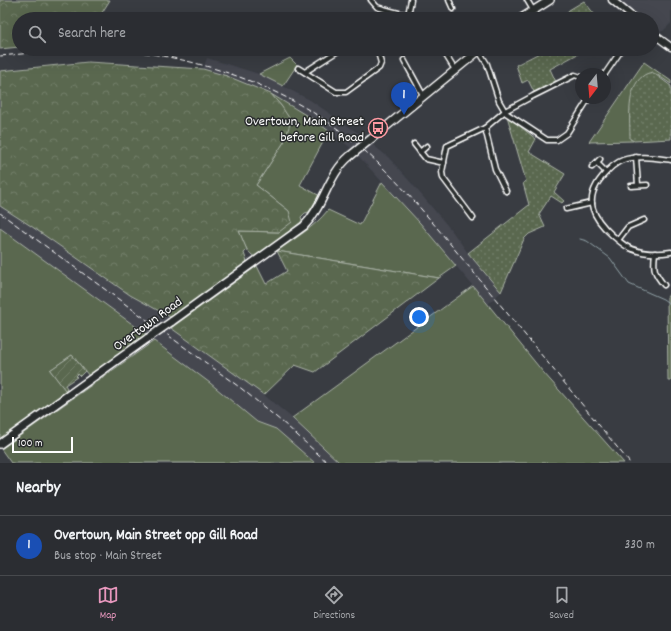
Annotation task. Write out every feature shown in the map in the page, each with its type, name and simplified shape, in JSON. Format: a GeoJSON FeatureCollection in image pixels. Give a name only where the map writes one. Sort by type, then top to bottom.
{"type":"FeatureCollection","features":[{"type":"Feature","properties":{"kind":"main road"},"geometry":{"type":"LineString","coordinates":[[530,12],[550,0]]}},
{"type":"Feature","properties":{"kind":"main road"},"geometry":{"type":"LineString","coordinates":[[612,0],[627,12]]}},
{"type":"Feature","properties":{"kind":"main road"},"geometry":{"type":"LineString","coordinates":[[659,38],[671,47]]}},
{"type":"Feature","properties":{"kind":"main road"},"geometry":{"type":"LineString","coordinates":[[423,95],[472,56]]}},
{"type":"Feature","properties":{"kind":"main road","name":"Overtown Road"},"geometry":{"type":"LineString","coordinates":[[0,444],[251,265],[308,222],[319,205],[338,168],[350,156],[423,95]]}},
{"type":"Feature","properties":{"kind":"street"},"geometry":{"type":"LineString","coordinates":[[371,0],[375,6],[395,12]]}},
{"type":"Feature","properties":{"kind":"street"},"geometry":{"type":"LineString","coordinates":[[409,12],[412,0]]}},
{"type":"Feature","properties":{"kind":"street"},"geometry":{"type":"LineString","coordinates":[[449,0],[453,9]]}},
{"type":"Feature","properties":{"kind":"street"},"geometry":{"type":"LineString","coordinates":[[528,0],[533,10]]}},
{"type":"Feature","properties":{"kind":"street"},"geometry":{"type":"LineString","coordinates":[[305,72],[330,56]]}},
{"type":"Feature","properties":{"kind":"street"},"geometry":{"type":"LineString","coordinates":[[298,68],[336,92],[346,92],[379,68],[381,63],[379,56]]}},
{"type":"Feature","properties":{"kind":"street"},"geometry":{"type":"LineString","coordinates":[[446,56],[455,70]]}},
{"type":"Feature","properties":{"kind":"street"},"geometry":{"type":"LineString","coordinates":[[483,56],[487,64],[498,101],[505,111],[547,140],[557,140],[567,133],[585,104]]}},
{"type":"Feature","properties":{"kind":"street"},"geometry":{"type":"LineString","coordinates":[[609,68],[617,56]]}},
{"type":"Feature","properties":{"kind":"street"},"geometry":{"type":"LineString","coordinates":[[404,60],[423,95]]}},
{"type":"Feature","properties":{"kind":"street"},"geometry":{"type":"LineString","coordinates":[[473,218],[442,178],[448,146],[485,128],[505,111],[575,75]]}},
{"type":"Feature","properties":{"kind":"street"},"geometry":{"type":"LineString","coordinates":[[485,128],[495,169],[506,191]]}},
{"type":"Feature","properties":{"kind":"street"},"geometry":{"type":"LineString","coordinates":[[414,144],[426,159],[444,163]]}},
{"type":"Feature","properties":{"kind":"street"},"geometry":{"type":"LineString","coordinates":[[420,152],[427,146]]}},
{"type":"Feature","properties":{"kind":"street"},"geometry":{"type":"LineString","coordinates":[[636,157],[638,185]]}},
{"type":"Feature","properties":{"kind":"street"},"geometry":{"type":"LineString","coordinates":[[671,160],[653,157],[636,157],[622,160],[606,172],[594,188],[592,203],[598,221],[618,240],[631,249],[655,253],[671,252]]}},
{"type":"Feature","properties":{"kind":"street"},"geometry":{"type":"LineString","coordinates":[[592,168],[600,159]]}},
{"type":"Feature","properties":{"kind":"street"},"geometry":{"type":"LineString","coordinates":[[597,164],[606,172]]}},
{"type":"Feature","properties":{"kind":"street"},"geometry":{"type":"LineString","coordinates":[[497,188],[503,185]]}},
{"type":"Feature","properties":{"kind":"street"},"geometry":{"type":"LineString","coordinates":[[631,186],[647,185]]}},
{"type":"Feature","properties":{"kind":"street"},"geometry":{"type":"LineString","coordinates":[[566,208],[592,203]]}},
{"type":"Feature","properties":{"kind":"street"},"geometry":{"type":"LineString","coordinates":[[618,240],[628,227],[644,220]]}},
{"type":"Feature","properties":{"kind":"street"},"geometry":{"type":"LineString","coordinates":[[655,253],[654,267],[656,276],[664,285]]}},
{"type":"Feature","properties":{"kind":"street"},"geometry":{"type":"LineString","coordinates":[[651,279],[656,276]]}},
{"type":"Feature","properties":{"kind":"shaded area"},"geometry":{"type":"Polygon","coordinates":[[[618,0],[671,0],[671,23],[663,31],[659,32],[659,12],[632,12],[618,0]]]}},
{"type":"Feature","properties":{"kind":"shaded area"},"geometry":{"type":"Polygon","coordinates":[[[207,58],[259,74],[310,100],[361,135],[370,144],[389,158],[452,231],[468,253],[501,292],[488,304],[420,223],[351,148],[314,120],[271,94],[227,76],[203,69],[207,58]]]}},
{"type":"Feature","properties":{"kind":"shaded area"},"geometry":{"type":"Polygon","coordinates":[[[0,206],[130,295],[172,318],[165,323],[264,395],[292,418],[340,463],[315,463],[276,429],[257,422],[210,383],[146,334],[14,239],[0,228],[0,206]]]}},
{"type":"Feature","properties":{"kind":"green space"},"geometry":{"type":"Polygon","coordinates":[[[0,0],[110,0],[102,12],[12,12],[12,48],[0,49],[0,0]]]}},
{"type":"Feature","properties":{"kind":"green space"},"geometry":{"type":"Polygon","coordinates":[[[584,1],[593,12],[567,12],[584,1]]]}},
{"type":"Feature","properties":{"kind":"green space"},"geometry":{"type":"Polygon","coordinates":[[[533,56],[574,56],[550,69],[556,82],[534,92],[528,80],[522,83],[516,65],[533,56]]]}},
{"type":"Feature","properties":{"kind":"green space"},"geometry":{"type":"Polygon","coordinates":[[[290,58],[297,65],[283,86],[259,74],[290,58]]]}},
{"type":"Feature","properties":{"kind":"green space"},"geometry":{"type":"Polygon","coordinates":[[[88,62],[203,69],[227,76],[271,94],[291,121],[284,142],[256,185],[289,211],[292,222],[279,232],[239,231],[247,250],[244,253],[247,262],[172,318],[130,295],[0,206],[0,71],[88,62]]]}},
{"type":"Feature","properties":{"kind":"green space"},"geometry":{"type":"Polygon","coordinates":[[[644,62],[671,81],[671,84],[656,74],[649,74],[632,132],[633,141],[589,142],[644,62]]]}},
{"type":"Feature","properties":{"kind":"green space"},"geometry":{"type":"Polygon","coordinates":[[[652,72],[671,86],[671,139],[634,141],[630,139],[631,96],[638,81],[644,75],[652,72]]]}},
{"type":"Feature","properties":{"kind":"green space"},"geometry":{"type":"Polygon","coordinates":[[[271,94],[314,120],[329,131],[300,185],[320,196],[309,212],[305,213],[301,217],[301,222],[256,257],[247,250],[239,231],[279,232],[289,211],[256,185],[284,142],[282,107],[271,94]]]}},
{"type":"Feature","properties":{"kind":"green space"},"geometry":{"type":"Polygon","coordinates":[[[507,116],[536,139],[529,152],[565,174],[554,192],[564,201],[562,203],[551,196],[539,214],[545,227],[529,234],[524,239],[501,292],[468,253],[529,205],[523,183],[526,181],[507,116]]]}},
{"type":"Feature","properties":{"kind":"green space"},"geometry":{"type":"Polygon","coordinates":[[[382,182],[420,223],[456,266],[439,278],[277,251],[311,227],[328,210],[360,225],[382,182]]]}},
{"type":"Feature","properties":{"kind":"green space"},"geometry":{"type":"Polygon","coordinates":[[[0,228],[146,334],[136,343],[89,376],[72,355],[50,370],[67,392],[0,439],[0,228]]]}},
{"type":"Feature","properties":{"kind":"green space"},"geometry":{"type":"Polygon","coordinates":[[[277,251],[439,278],[315,372],[295,365],[264,395],[171,328],[257,266],[266,284],[287,271],[277,251]]]}},
{"type":"Feature","properties":{"kind":"green space"},"geometry":{"type":"Polygon","coordinates":[[[473,286],[543,372],[624,463],[340,463],[292,418],[473,286]]]}},
{"type":"Feature","properties":{"kind":"green space"},"geometry":{"type":"Polygon","coordinates":[[[671,292],[671,381],[668,381],[667,297],[671,292]]]}},
{"type":"Feature","properties":{"kind":"green space"},"geometry":{"type":"Polygon","coordinates":[[[154,341],[210,383],[257,422],[276,429],[315,463],[11,463],[1,449],[154,341]]]}},
{"type":"Feature","properties":{"kind":"green space"},"geometry":{"type":"Polygon","coordinates":[[[72,355],[85,371],[80,376],[78,374],[76,376],[77,377],[65,385],[67,388],[65,390],[50,370],[72,355]]]}},
{"type":"Feature","properties":{"kind":"waterway"},"geometry":{"type":"LineString","coordinates":[[580,239],[587,241],[610,258],[629,284],[663,299],[671,305]]}},
{"type":"Feature","properties":{"kind":"railway"},"geometry":{"type":"LineString","coordinates":[[0,56],[12,55]]}},
{"type":"Feature","properties":{"kind":"railway"},"geometry":{"type":"LineString","coordinates":[[160,56],[211,68],[245,79],[277,93],[309,110],[338,129],[365,151],[397,182],[427,216],[630,463]]}},
{"type":"Feature","properties":{"kind":"railway"},"geometry":{"type":"LineString","coordinates":[[0,213],[242,389],[287,426],[328,463]]}},
{"type":"Feature","properties":{"kind":"place","name":"Overtown, Main Street opp Gill Road"},"geometry":{"type":"Point","coordinates":[404,115]}},
{"type":"Feature","properties":{"kind":"place","name":"Overtown, Main Street before Gill Road"},"geometry":{"type":"Point","coordinates":[378,128]}}]}
